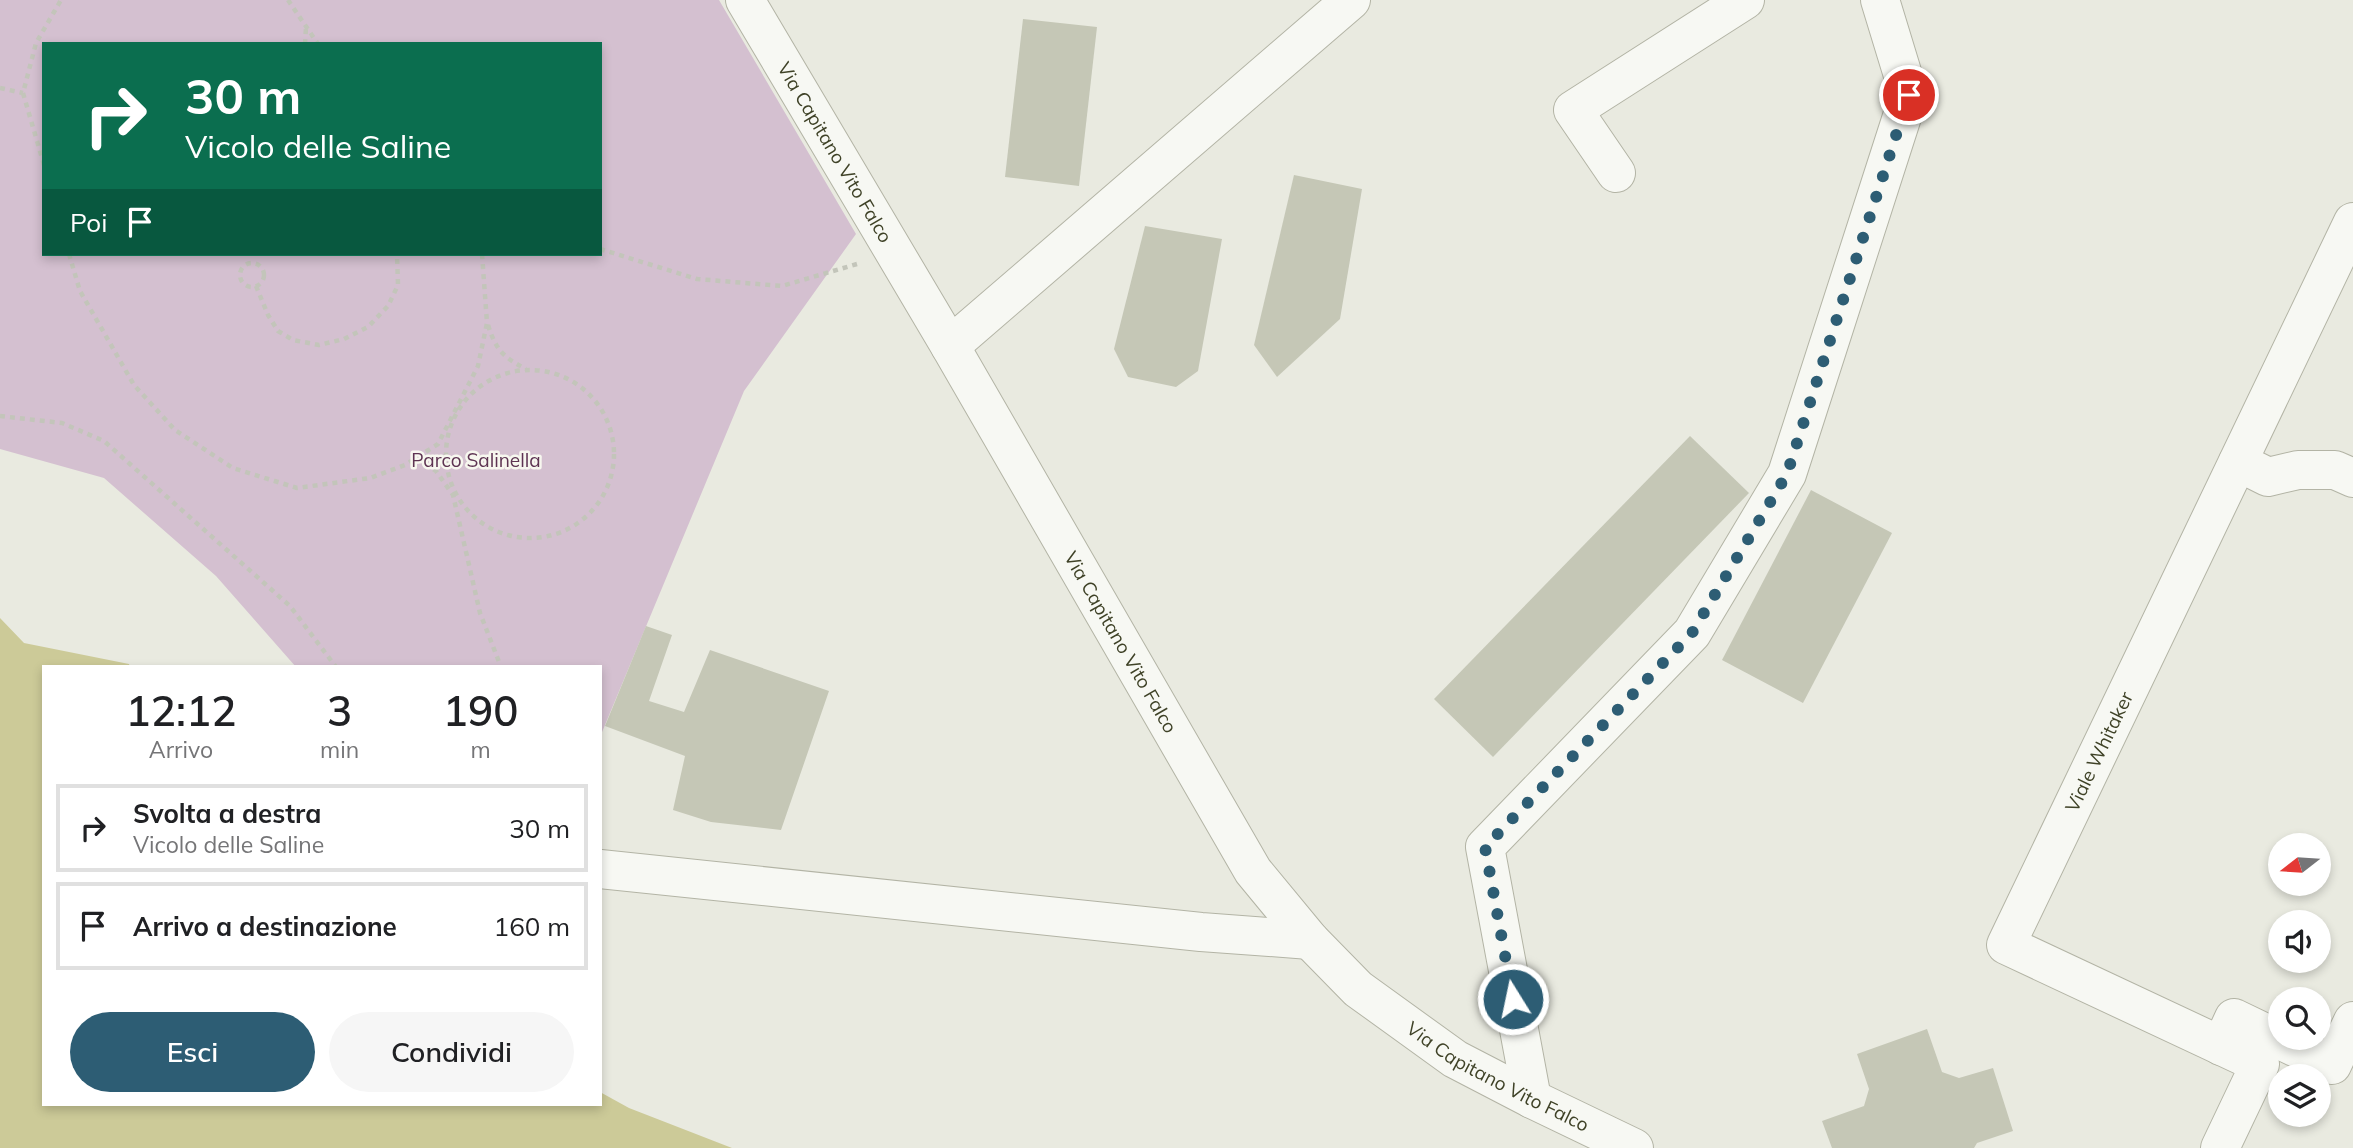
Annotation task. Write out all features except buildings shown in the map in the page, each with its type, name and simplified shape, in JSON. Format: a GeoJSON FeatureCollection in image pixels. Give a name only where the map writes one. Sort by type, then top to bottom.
{"type":"FeatureCollection","features":[{"type":"Feature","properties":{"kind":"street","name":"Via Capitano Vito Falco"},"geometry":{"type":"LineString","coordinates":[[745,0],[950,346],[1254,871],[1310,940],[1358,989],[1455,1059],[1634,1148]]}},
{"type":"Feature","properties":{"kind":"street"},"geometry":{"type":"LineString","coordinates":[[950,346],[1352,0]]}},
{"type":"Feature","properties":{"kind":"street"},"geometry":{"type":"LineString","coordinates":[[1616,173],[1573,110],[1745,0]]}},
{"type":"Feature","properties":{"kind":"street"},"geometry":{"type":"LineString","coordinates":[[1532,1099],[1485,847],[1692,633],[1787,474],[1909,95],[1880,0]]}},
{"type":"Feature","properties":{"kind":"street","name":"Viale Whitaker"},"geometry":{"type":"LineString","coordinates":[[2220,1148],[2260,1064],[2006,945],[2353,222]]}},
{"type":"Feature","properties":{"kind":"street"},"geometry":{"type":"LineString","coordinates":[[2238,462],[2268,477],[2298,470],[2335,470],[2353,478]]}},
{"type":"Feature","properties":{"kind":"street"},"geometry":{"type":"LineString","coordinates":[[602,869],[1201,932],[1310,940]]}},
{"type":"Feature","properties":{"kind":"street"},"geometry":{"type":"LineString","coordinates":[[2221,1046],[2234,1018],[2332,1065],[2353,1021]]}},
{"type":"Feature","properties":{"kind":"path"},"geometry":{"type":"LineString","coordinates":[[42,158],[23,93],[36,43],[61,0]]}},
{"type":"Feature","properties":{"kind":"path"},"geometry":{"type":"LineString","coordinates":[[290,1],[317,42]]}},
{"type":"Feature","properties":{"kind":"path"},"geometry":{"type":"LineString","coordinates":[[305,42],[306,25]]}},
{"type":"Feature","properties":{"kind":"path"},"geometry":{"type":"LineString","coordinates":[[0,88],[23,93]]}},
{"type":"Feature","properties":{"kind":"path"},"geometry":{"type":"LineString","coordinates":[[602,249],[696,279],[782,286],[894,251]]}},
{"type":"Feature","properties":{"kind":"path"},"geometry":{"type":"LineString","coordinates":[[70,256],[80,291],[134,385],[175,430],[233,468],[297,488],[370,478],[405,466],[438,444],[478,366],[488,323]]}},
{"type":"Feature","properties":{"kind":"path"},"geometry":{"type":"LineString","coordinates":[[256,286],[268,316],[278,331],[293,340],[319,345],[344,339],[368,327],[388,306],[398,285],[397,256]]}},
{"type":"Feature","properties":{"kind":"path"},"geometry":{"type":"LineString","coordinates":[[417,458],[436,471],[472,516],[495,532],[522,539],[550,537],[575,527],[596,508],[610,484],[615,456],[611,429],[599,404],[579,385],[554,373],[526,369],[507,359],[494,344],[488,323],[482,256]]}},
{"type":"Feature","properties":{"kind":"path"},"geometry":{"type":"LineString","coordinates":[[248,265],[258,265],[263,271],[263,279],[256,286],[251,287],[241,280],[242,270],[248,265]]}},
{"type":"Feature","properties":{"kind":"path"},"geometry":{"type":"LineString","coordinates":[[500,665],[480,613],[446,466],[447,437],[457,409],[475,389],[499,375],[526,369]]}},
{"type":"Feature","properties":{"kind":"path"},"geometry":{"type":"LineString","coordinates":[[0,416],[62,423],[104,441],[290,606],[334,665]]}},
{"type":"Feature","properties":{"kind":"green space","name":"Parco Salinella"},"geometry":{"type":"Polygon","coordinates":[[[0,0],[719,0],[856,234],[744,391],[602,732],[602,665],[294,665],[216,576],[104,478],[0,449],[0,0]]]}},
{"type":"Feature","properties":{"kind":"shaded area"},"geometry":{"type":"Polygon","coordinates":[[[0,618],[24,643],[129,665],[42,665],[42,1106],[602,1106],[602,1093],[629,1108],[732,1148],[0,1148],[0,618]]]}},
{"type":"Feature","properties":{"kind":"route"},"geometry":{"type":"LineString","coordinates":[[1513,999],[1485,847],[1692,633],[1787,474],[1909,95]]}}]}
